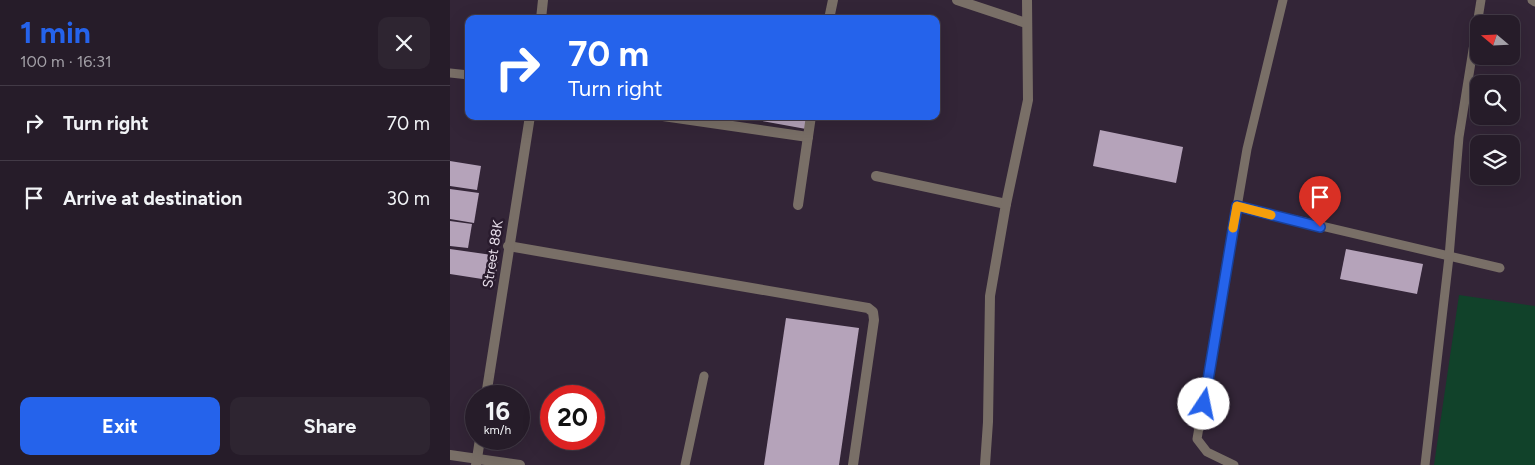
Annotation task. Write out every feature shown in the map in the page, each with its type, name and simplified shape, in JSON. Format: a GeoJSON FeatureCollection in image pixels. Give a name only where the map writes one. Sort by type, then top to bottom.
{"type":"FeatureCollection","features":[{"type":"Feature","properties":{"kind":"street"},"geometry":{"type":"LineString","coordinates":[[541,15],[543,0]]}},
{"type":"Feature","properties":{"kind":"street"},"geometry":{"type":"LineString","coordinates":[[830,15],[833,0]]}},
{"type":"Feature","properties":{"kind":"street"},"geometry":{"type":"LineString","coordinates":[[957,0],[1026,23]]}},
{"type":"Feature","properties":{"kind":"street"},"geometry":{"type":"LineString","coordinates":[[985,465],[988,422],[990,296],[1006,204],[1028,100],[1027,0]]}},
{"type":"Feature","properties":{"kind":"street","name":"Street 88K"},"geometry":{"type":"LineString","coordinates":[[488,385],[529,120]]}},
{"type":"Feature","properties":{"kind":"street"},"geometry":{"type":"LineString","coordinates":[[691,120],[808,137]]}},
{"type":"Feature","properties":{"kind":"street"},"geometry":{"type":"LineString","coordinates":[[798,204],[811,120]]}},
{"type":"Feature","properties":{"kind":"street"},"geometry":{"type":"LineString","coordinates":[[876,176],[1006,204]]}},
{"type":"Feature","properties":{"kind":"street"},"geometry":{"type":"LineString","coordinates":[[508,246],[868,308],[872,312],[874,320],[853,465]]}},
{"type":"Feature","properties":{"kind":"street"},"geometry":{"type":"LineString","coordinates":[[450,455],[477,462],[520,465]]}},
{"type":"Feature","properties":{"kind":"lane"},"geometry":{"type":"LineString","coordinates":[[1234,465],[1207,452],[1197,439],[1247,148],[1282,0]]}},
{"type":"Feature","properties":{"kind":"lane"},"geometry":{"type":"LineString","coordinates":[[1425,465],[1449,257],[1458,137],[1481,0]]}},
{"type":"Feature","properties":{"kind":"lane"},"geometry":{"type":"LineString","coordinates":[[450,73],[465,75]]}},
{"type":"Feature","properties":{"kind":"lane"},"geometry":{"type":"LineString","coordinates":[[1237,206],[1500,268]]}},
{"type":"Feature","properties":{"kind":"lane"},"geometry":{"type":"LineString","coordinates":[[685,465],[704,376]]}},
{"type":"Feature","properties":{"kind":"green space"},"geometry":{"type":"Polygon","coordinates":[[[1459,295],[1535,306],[1535,465],[1434,465],[1459,295]]]}},
{"type":"Feature","properties":{"kind":"building"},"geometry":{"type":"Polygon","coordinates":[[[757,120],[807,120],[806,129],[757,120]]]}},
{"type":"Feature","properties":{"kind":"building"},"geometry":{"type":"Polygon","coordinates":[[[1100,130],[1183,147],[1176,183],[1093,166],[1100,130]]]}},
{"type":"Feature","properties":{"kind":"building"},"geometry":{"type":"Polygon","coordinates":[[[450,161],[481,166],[477,190],[450,186],[450,161]]]}},
{"type":"Feature","properties":{"kind":"building"},"geometry":{"type":"Polygon","coordinates":[[[450,189],[479,193],[474,223],[450,219],[450,189]]]}},
{"type":"Feature","properties":{"kind":"building"},"geometry":{"type":"Polygon","coordinates":[[[450,221],[472,224],[468,248],[450,246],[450,221]]]}},
{"type":"Feature","properties":{"kind":"building"},"geometry":{"type":"Polygon","coordinates":[[[450,249],[499,256],[495,281],[450,274],[450,249]]]}},
{"type":"Feature","properties":{"kind":"building"},"geometry":{"type":"Polygon","coordinates":[[[1346,249],[1423,264],[1417,294],[1340,279],[1346,249]]]}},
{"type":"Feature","properties":{"kind":"building"},"geometry":{"type":"Polygon","coordinates":[[[786,318],[859,328],[839,465],[764,465],[786,318]]]}},
{"type":"Feature","properties":{"kind":"slow traffic"},"geometry":{"type":"LineString","coordinates":[[1233,228],[1237,206],[1271,215]]}},
{"type":"Feature","properties":{"kind":"route"},"geometry":{"type":"LineString","coordinates":[[1204,404],[1237,206],[1320,227]]}}]}
